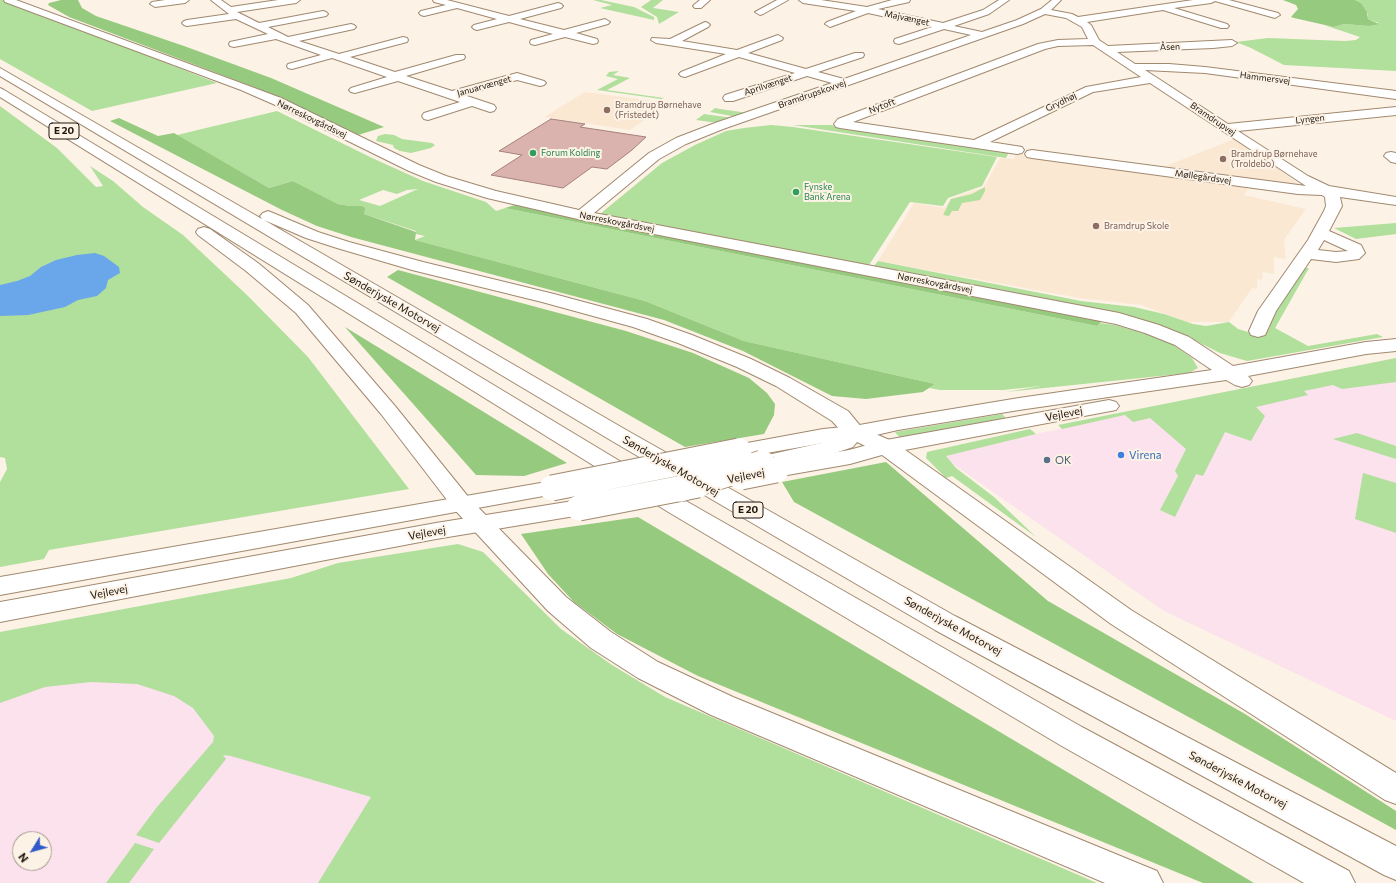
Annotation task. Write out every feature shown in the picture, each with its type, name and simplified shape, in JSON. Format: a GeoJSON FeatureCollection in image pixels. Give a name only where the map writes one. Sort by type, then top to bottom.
{"type":"FeatureCollection","features":[{"type":"Feature","properties":{"kind":"main road","name":"Nørreskovgårdsvej"},"geometry":{"type":"LineString","coordinates":[[8,0],[245,88],[276,101],[386,156],[441,179],[511,200],[582,215],[1119,319],[1152,329],[1182,341],[1236,377]]}},
{"type":"Feature","properties":{"kind":"main road"},"geometry":{"type":"LineString","coordinates":[[155,4],[184,0]]}},
{"type":"Feature","properties":{"kind":"main road","name":"Januarvænget"},"geometry":{"type":"LineString","coordinates":[[216,0],[233,13],[275,36],[490,108]]}},
{"type":"Feature","properties":{"kind":"main road"},"geometry":{"type":"LineString","coordinates":[[187,23],[296,0]]}},
{"type":"Feature","properties":{"kind":"main road"},"geometry":{"type":"LineString","coordinates":[[437,0],[593,41]]}},
{"type":"Feature","properties":{"kind":"main road"},"geometry":{"type":"LineString","coordinates":[[698,6],[706,0]]}},
{"type":"Feature","properties":{"kind":"main road"},"geometry":{"type":"LineString","coordinates":[[760,12],[784,0]]}},
{"type":"Feature","properties":{"kind":"main road","name":"Majvænget"},"geometry":{"type":"LineString","coordinates":[[803,0],[868,10],[983,35]]}},
{"type":"Feature","properties":{"kind":"main road","name":"Majvænget"},"geometry":{"type":"LineString","coordinates":[[830,24],[881,5],[906,0]]}},
{"type":"Feature","properties":{"kind":"main road","name":"Majvænget"},"geometry":{"type":"LineString","coordinates":[[899,41],[986,12],[1005,0]]}},
{"type":"Feature","properties":{"kind":"main road","name":"Bramdrupskovvej"},"geometry":{"type":"LineString","coordinates":[[582,215],[654,156],[681,141],[1020,22],[1044,11],[1057,0]]}},
{"type":"Feature","properties":{"kind":"main road"},"geometry":{"type":"LineString","coordinates":[[1078,20],[1211,0]]}},
{"type":"Feature","properties":{"kind":"main road"},"geometry":{"type":"LineString","coordinates":[[1219,0],[1275,15]]}},
{"type":"Feature","properties":{"kind":"main road"},"geometry":{"type":"LineString","coordinates":[[20,4],[41,1]]}},
{"type":"Feature","properties":{"kind":"main road"},"geometry":{"type":"LineString","coordinates":[[424,13],[476,1]]}},
{"type":"Feature","properties":{"kind":"main road"},"geometry":{"type":"LineString","coordinates":[[1142,2],[1224,26]]}},
{"type":"Feature","properties":{"kind":"main road"},"geometry":{"type":"LineString","coordinates":[[477,27],[558,6]]}},
{"type":"Feature","properties":{"kind":"main road"},"geometry":{"type":"LineString","coordinates":[[1087,9],[1126,21]]}},
{"type":"Feature","properties":{"kind":"main road"},"geometry":{"type":"LineString","coordinates":[[1044,11],[1078,20],[1086,25],[1095,42]]}},
{"type":"Feature","properties":{"kind":"main road"},"geometry":{"type":"LineString","coordinates":[[257,26],[323,14]]}},
{"type":"Feature","properties":{"kind":"main road"},"geometry":{"type":"LineString","coordinates":[[535,42],[605,22]]}},
{"type":"Feature","properties":{"kind":"main road"},"geometry":{"type":"LineString","coordinates":[[672,42],[705,25]]}},
{"type":"Feature","properties":{"kind":"main road","name":"Januarvænget"},"geometry":{"type":"LineString","coordinates":[[287,40],[351,27]]}},
{"type":"Feature","properties":{"kind":"main road","name":"Januarvænget"},"geometry":{"type":"LineString","coordinates":[[234,44],[275,36]]}},
{"type":"Feature","properties":{"kind":"main road","name":"Aprilvænget"},"geometry":{"type":"LineString","coordinates":[[685,74],[778,38]]}},
{"type":"Feature","properties":{"kind":"main road"},"geometry":{"type":"LineString","coordinates":[[292,66],[403,40]]}},
{"type":"Feature","properties":{"kind":"main road","name":"Aprilvænget"},"geometry":{"type":"LineString","coordinates":[[656,40],[736,53],[845,83]]}},
{"type":"Feature","properties":{"kind":"main road","name":"Bramdrupvej"},"geometry":{"type":"LineString","coordinates":[[1095,42],[1302,179],[1326,190],[1396,201]]}},
{"type":"Feature","properties":{"kind":"main road","name":"Nytoft"},"geometry":{"type":"LineString","coordinates":[[1017,150],[840,124],[1042,46],[1058,43],[1095,42]]}},
{"type":"Feature","properties":{"kind":"main road","name":"Åsen"},"geometry":{"type":"LineString","coordinates":[[1107,49],[1232,43]]}},
{"type":"Feature","properties":{"kind":"main road","name":"Aprilvænget"},"geometry":{"type":"LineString","coordinates":[[729,98],[859,54]]}},
{"type":"Feature","properties":{"kind":"main road"},"geometry":{"type":"LineString","coordinates":[[355,90],[460,57]]}},
{"type":"Feature","properties":{"kind":"main road","name":"Hammersvej"},"geometry":{"type":"LineString","coordinates":[[1133,67],[1169,67],[1205,70],[1396,95]]}},
{"type":"Feature","properties":{"kind":"main road","name":"Sønderjyske Motorvej"},"geometry":{"type":"LineString","coordinates":[[0,71],[620,436],[938,619],[1396,864]]}},
{"type":"Feature","properties":{"kind":"main road","name":"Januarvænget"},"geometry":{"type":"LineString","coordinates":[[452,95],[517,76],[540,83]]}},
{"type":"Feature","properties":{"kind":"main road","name":"Grydhøj"},"geometry":{"type":"LineString","coordinates":[[976,144],[1090,89],[1153,79]]}},
{"type":"Feature","properties":{"kind":"main road","name":"E 20"},"geometry":{"type":"LineString","coordinates":[[0,92],[678,507],[1071,736],[1337,883]]}},
{"type":"Feature","properties":{"kind":"main road","name":"Januarvænget"},"geometry":{"type":"LineString","coordinates":[[428,116],[472,102]]}},
{"type":"Feature","properties":{"kind":"main road","name":"Lyngen"},"geometry":{"type":"LineString","coordinates":[[1225,128],[1396,111]]}},
{"type":"Feature","properties":{"kind":"main road"},"geometry":{"type":"LineString","coordinates":[[110,136],[150,151],[266,215],[312,235],[418,266],[548,298],[640,323],[685,339],[744,363],[783,382],[840,416],[854,433],[886,448],[1121,617],[1396,790]]}},
{"type":"Feature","properties":{"kind":"main road","name":"Møllegårdsvej"},"geometry":{"type":"LineString","coordinates":[[1032,154],[1298,190],[1326,190]]}},
{"type":"Feature","properties":{"kind":"main road"},"geometry":{"type":"LineString","coordinates":[[129,171],[155,197],[252,267],[302,309],[388,410],[472,514],[557,604],[601,640],[648,670],[722,706],[1145,883]]}},
{"type":"Feature","properties":{"kind":"main road"},"geometry":{"type":"LineString","coordinates":[[1258,331],[1266,312],[1322,233],[1334,206],[1332,196],[1326,190]]}},
{"type":"Feature","properties":{"kind":"main road"},"geometry":{"type":"LineString","coordinates":[[1308,254],[1336,257],[1353,255],[1357,253],[1355,248],[1322,233]]}},
{"type":"Feature","properties":{"kind":"main road","name":"Vejlevej"},"geometry":{"type":"LineString","coordinates":[[0,586],[472,514],[579,508],[680,489],[769,467],[850,457],[886,448],[1236,377],[1374,354],[1396,346]]}},
{"type":"Feature","properties":{"kind":"main road","name":"Vejlevej"},"geometry":{"type":"LineString","coordinates":[[0,612],[472,514],[552,488],[739,451],[823,436],[854,433],[898,424],[1026,403],[1236,377]]}},
{"type":"Feature","properties":{"kind":"main road"},"geometry":{"type":"LineString","coordinates":[[769,467],[845,442],[854,433]]}},
{"type":"Feature","properties":{"kind":"shaded area","name":"Bramdrup Børnehave (Fristedet)"},"geometry":{"type":"Polygon","coordinates":[[[585,92],[669,103],[630,130],[544,117],[585,92]]]}},
{"type":"Feature","properties":{"kind":"shaded area","name":"Bramdrup Børnehave (Troldebo)"},"geometry":{"type":"Polygon","coordinates":[[[1234,139],[1301,185],[1166,166],[1234,139]]]}},
{"type":"Feature","properties":{"kind":"shaded area","name":"Bramdrup Skole"},"geometry":{"type":"Polygon","coordinates":[[[1016,154],[1249,187],[1244,195],[1306,209],[1284,240],[1286,259],[1274,257],[1274,274],[1263,272],[1262,280],[1257,279],[1257,289],[1252,288],[1229,322],[1187,322],[1141,305],[1079,298],[878,261],[914,203],[945,208],[950,199],[984,187],[1000,158],[1014,159],[1016,154]]]}},
{"type":"Feature","properties":{"kind":"shaded area"},"geometry":{"type":"Polygon","coordinates":[[[1396,358],[1396,721],[1164,611],[950,462],[946,455],[1036,434],[1396,358]]]}},
{"type":"Feature","properties":{"kind":"shaded area"},"geometry":{"type":"Polygon","coordinates":[[[0,634],[578,665],[1057,883],[0,883],[0,634]]]}},
{"type":"Feature","properties":{"kind":"green space"},"geometry":{"type":"Polygon","coordinates":[[[0,0],[6,0],[217,83],[92,111],[0,59],[0,0]]]}},
{"type":"Feature","properties":{"kind":"green space"},"geometry":{"type":"Polygon","coordinates":[[[61,0],[78,0],[82,8],[96,16],[271,78],[384,127],[358,135],[259,89],[69,17],[48,5],[49,3],[61,0]]]}},
{"type":"Feature","properties":{"kind":"green space"},"geometry":{"type":"Polygon","coordinates":[[[593,0],[601,0],[634,7],[654,17],[654,20],[600,8],[612,5],[593,0]]]}},
{"type":"Feature","properties":{"kind":"green space"},"geometry":{"type":"Polygon","coordinates":[[[651,0],[663,0],[653,8],[679,12],[659,24],[657,17],[641,7],[651,0]]]}},
{"type":"Feature","properties":{"kind":"green space"},"geometry":{"type":"Polygon","coordinates":[[[1283,0],[1355,0],[1361,3],[1367,12],[1368,19],[1379,24],[1369,26],[1344,24],[1334,27],[1294,18],[1291,17],[1298,9],[1296,5],[1283,0]]]}},
{"type":"Feature","properties":{"kind":"green space"},"geometry":{"type":"Polygon","coordinates":[[[1355,0],[1396,0],[1396,71],[1284,65],[1236,42],[1268,38],[1345,41],[1356,40],[1360,37],[1324,25],[1334,27],[1344,24],[1369,26],[1379,23],[1368,19],[1368,14],[1361,3],[1355,0]]]}},
{"type":"Feature","properties":{"kind":"green space"},"geometry":{"type":"Polygon","coordinates":[[[619,71],[613,75],[630,78],[607,90],[664,98],[661,99],[597,90],[618,79],[606,76],[609,72],[619,71]]]}},
{"type":"Feature","properties":{"kind":"green space"},"geometry":{"type":"Polygon","coordinates":[[[0,106],[57,148],[96,187],[103,186],[90,166],[113,181],[143,207],[183,235],[248,296],[308,357],[409,489],[49,550],[44,559],[0,567],[0,482],[7,469],[5,458],[0,457],[0,106]]]}},
{"type":"Feature","properties":{"kind":"green space"},"geometry":{"type":"Polygon","coordinates":[[[715,108],[748,113],[737,117],[710,112],[715,108]]]}},
{"type":"Feature","properties":{"kind":"green space"},"geometry":{"type":"Polygon","coordinates":[[[277,111],[372,158],[423,181],[486,202],[496,211],[505,208],[1097,326],[1100,323],[1115,325],[1149,335],[1172,344],[1192,358],[1198,368],[1189,373],[1006,392],[1041,386],[1003,390],[940,390],[929,388],[935,384],[744,341],[645,301],[415,240],[425,236],[416,234],[416,231],[364,214],[361,206],[338,204],[293,181],[269,188],[177,135],[277,111]],[[418,189],[407,190],[397,194],[383,190],[359,200],[380,206],[418,189]]]}},
{"type":"Feature","properties":{"kind":"green space"},"geometry":{"type":"Polygon","coordinates":[[[704,114],[733,118],[718,123],[696,120],[704,114]]]}},
{"type":"Feature","properties":{"kind":"green space"},"geometry":{"type":"Polygon","coordinates":[[[119,118],[158,136],[174,133],[269,188],[293,181],[338,204],[361,206],[365,208],[364,214],[416,232],[415,240],[645,301],[744,341],[935,384],[923,392],[866,399],[832,396],[743,351],[664,320],[351,237],[317,226],[282,210],[110,121],[119,118]]]}},
{"type":"Feature","properties":{"kind":"green space","name":"Fynske Bank Arena"},"geometry":{"type":"Polygon","coordinates":[[[771,125],[997,157],[982,186],[948,198],[943,206],[910,202],[869,265],[600,214],[662,163],[695,145],[726,131],[771,125]]]}},
{"type":"Feature","properties":{"kind":"green space"},"geometry":{"type":"Polygon","coordinates":[[[793,125],[831,125],[1009,152],[1006,158],[793,125]]]}},
{"type":"Feature","properties":{"kind":"green space"},"geometry":{"type":"Polygon","coordinates":[[[385,134],[394,135],[402,139],[432,143],[435,145],[431,148],[411,153],[400,151],[394,148],[393,145],[376,141],[378,136],[385,134]]]}},
{"type":"Feature","properties":{"kind":"green space"},"geometry":{"type":"Polygon","coordinates":[[[985,187],[985,191],[980,200],[962,203],[958,211],[952,211],[949,216],[943,215],[951,199],[972,194],[985,187]]]}},
{"type":"Feature","properties":{"kind":"green space"},"geometry":{"type":"Polygon","coordinates":[[[515,205],[1103,320],[1097,326],[505,208],[515,205]]]}},
{"type":"Feature","properties":{"kind":"green space"},"geometry":{"type":"Polygon","coordinates":[[[1396,223],[1396,234],[1356,239],[1334,228],[1396,223]]]}},
{"type":"Feature","properties":{"kind":"green space"},"geometry":{"type":"Polygon","coordinates":[[[878,261],[1081,301],[1134,307],[1164,314],[1193,324],[1206,326],[1229,322],[1238,329],[1258,335],[1302,268],[1309,268],[1275,328],[1308,346],[1377,334],[1383,337],[1247,361],[1220,353],[1191,337],[1160,325],[1123,314],[874,266],[878,261]]]}},
{"type":"Feature","properties":{"kind":"green space"},"geometry":{"type":"Polygon","coordinates":[[[398,270],[626,331],[693,353],[749,378],[767,393],[775,404],[774,415],[764,434],[685,447],[387,277],[398,270]]]}},
{"type":"Feature","properties":{"kind":"green space"},"geometry":{"type":"Polygon","coordinates":[[[345,327],[567,463],[524,476],[476,475],[345,327]]]}},
{"type":"Feature","properties":{"kind":"green space"},"geometry":{"type":"Polygon","coordinates":[[[1396,358],[1396,382],[1342,389],[1333,385],[1304,391],[1308,395],[1256,407],[1265,416],[1251,441],[1225,432],[1203,476],[1196,474],[1175,517],[1160,510],[1178,476],[1175,471],[1186,449],[1150,418],[1133,422],[1125,415],[1062,429],[1058,425],[1396,358]]]}},
{"type":"Feature","properties":{"kind":"green space"},"geometry":{"type":"Polygon","coordinates":[[[1002,414],[1006,418],[901,439],[895,432],[1002,414]]]}},
{"type":"Feature","properties":{"kind":"green space"},"geometry":{"type":"Polygon","coordinates":[[[1030,429],[1036,434],[946,456],[956,468],[994,497],[1036,537],[952,476],[946,478],[926,458],[927,452],[1030,429]]]}},
{"type":"Feature","properties":{"kind":"green space"},"geometry":{"type":"Polygon","coordinates":[[[1357,433],[1396,446],[1396,459],[1333,439],[1357,433]]]}},
{"type":"Feature","properties":{"kind":"green space"},"geometry":{"type":"Polygon","coordinates":[[[886,462],[1048,601],[1245,714],[1396,811],[1396,830],[794,502],[782,482],[886,462]]]}},
{"type":"Feature","properties":{"kind":"green space"},"geometry":{"type":"Polygon","coordinates":[[[1363,473],[1396,483],[1396,533],[1355,519],[1363,473]]]}},
{"type":"Feature","properties":{"kind":"green space"},"geometry":{"type":"Polygon","coordinates":[[[638,517],[1254,883],[1203,883],[698,676],[617,634],[574,602],[548,574],[521,534],[638,517]]]}},
{"type":"Feature","properties":{"kind":"green space"},"geometry":{"type":"Polygon","coordinates":[[[458,544],[483,552],[561,629],[612,665],[665,697],[1097,883],[318,883],[371,797],[231,756],[223,755],[226,759],[159,843],[136,835],[157,807],[213,742],[214,736],[193,708],[174,696],[137,684],[91,682],[45,687],[0,703],[0,632],[291,578],[338,563],[458,544]]]}},
{"type":"Feature","properties":{"kind":"green space"},"geometry":{"type":"Polygon","coordinates":[[[135,843],[154,849],[129,883],[106,883],[135,843]]]}},
{"type":"Feature","properties":{"kind":"water"},"geometry":{"type":"Polygon","coordinates":[[[95,253],[104,256],[119,267],[120,273],[108,280],[106,288],[97,296],[78,300],[65,307],[28,315],[0,316],[0,285],[30,276],[41,267],[56,260],[77,255],[95,253]]]}},
{"type":"Feature","properties":{"kind":"building","name":"Forum Kolding"},"geometry":{"type":"Polygon","coordinates":[[[551,119],[585,124],[580,127],[646,137],[607,169],[592,167],[563,188],[491,175],[522,155],[499,151],[551,119]]]}},
{"type":"Feature","properties":{"kind":"place","name":"Bramdrup Børnehave (Fristedet)"},"geometry":{"type":"Point","coordinates":[607,110]}},
{"type":"Feature","properties":{"kind":"place","name":"Forum Kolding"},"geometry":{"type":"Point","coordinates":[533,153]}},
{"type":"Feature","properties":{"kind":"place","name":"Bramdrup Børnehave (Troldebo)"},"geometry":{"type":"Point","coordinates":[1223,159]}},
{"type":"Feature","properties":{"kind":"place","name":"Fynske Bank Arena"},"geometry":{"type":"Point","coordinates":[796,192]}},
{"type":"Feature","properties":{"kind":"place","name":"Bramdrup Skole"},"geometry":{"type":"Point","coordinates":[1096,226]}},
{"type":"Feature","properties":{"kind":"place","name":"Virena"},"geometry":{"type":"Point","coordinates":[1121,455]}},
{"type":"Feature","properties":{"kind":"place","name":"OK"},"geometry":{"type":"Point","coordinates":[1047,460]}}]}
